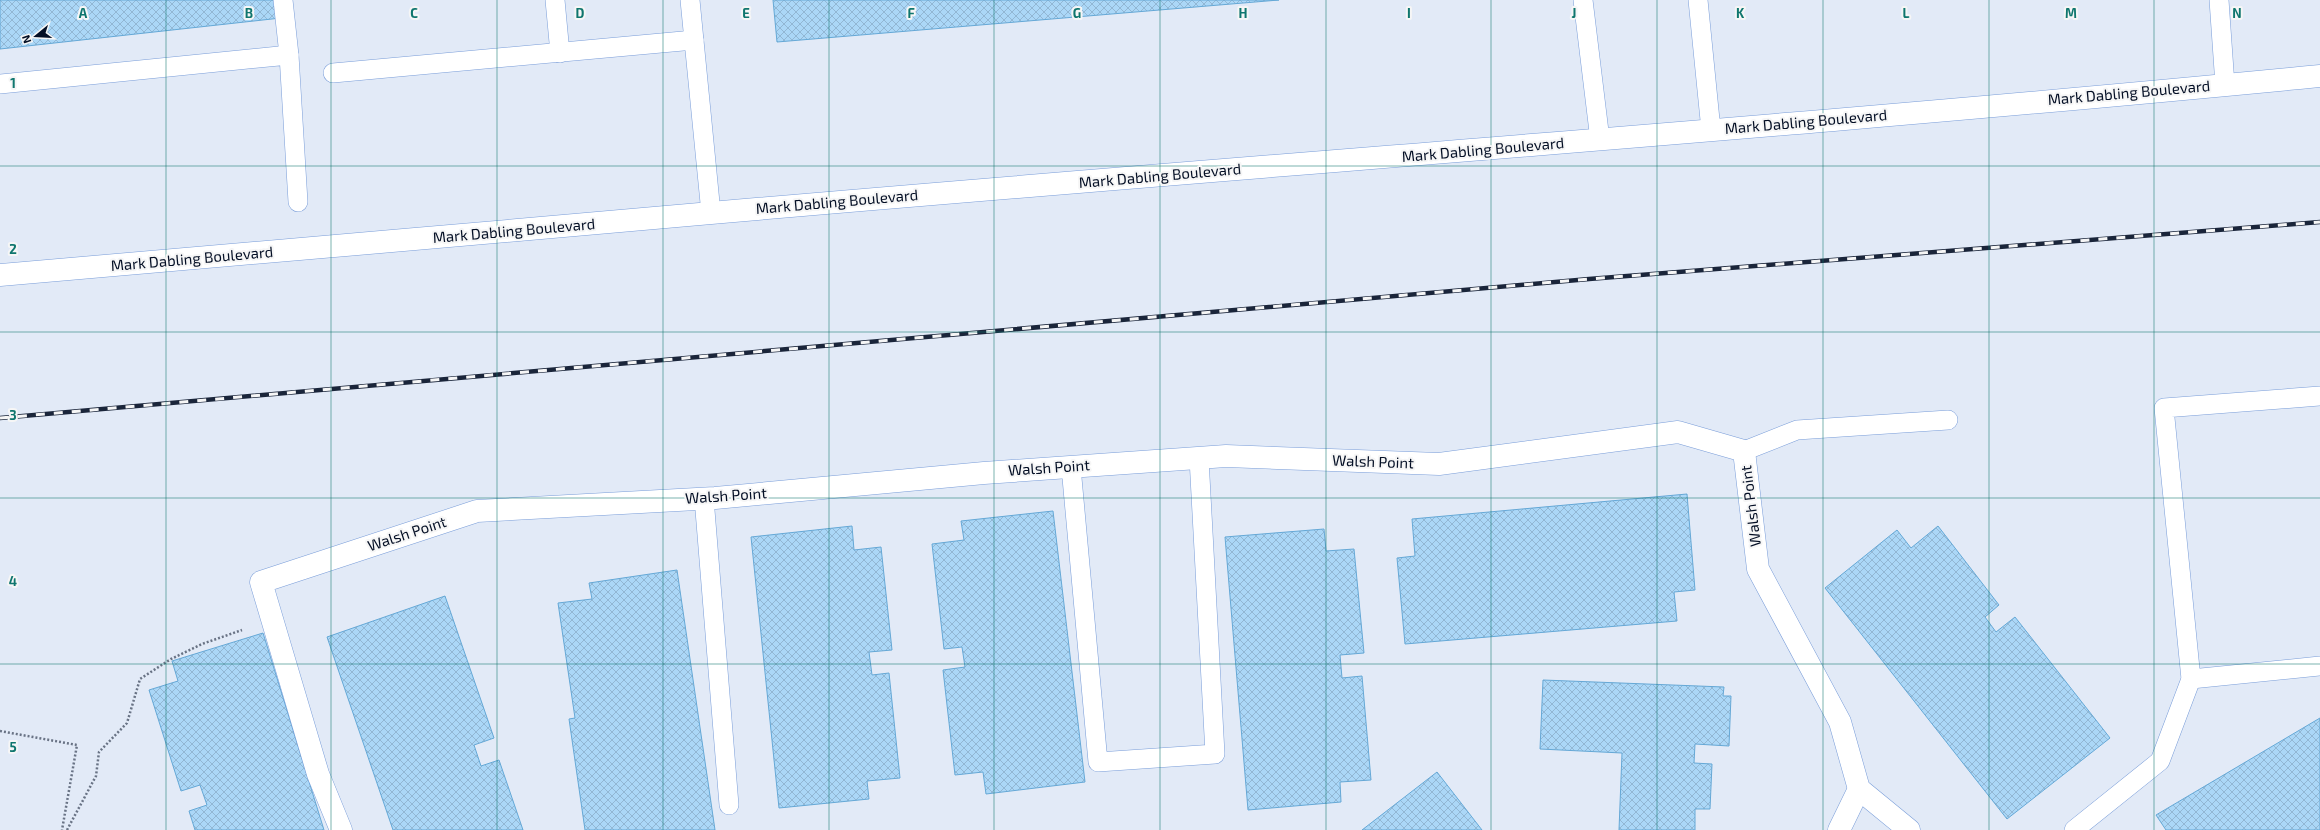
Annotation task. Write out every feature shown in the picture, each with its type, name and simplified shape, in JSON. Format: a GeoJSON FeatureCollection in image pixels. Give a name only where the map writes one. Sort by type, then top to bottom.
{"type":"FeatureCollection","features":[{"type":"Feature","properties":{"kind":"street","name":"Mark Dabling Boulevard"},"geometry":{"type":"LineString","coordinates":[[0,275],[247,255],[710,213],[1600,140],[2320,76]]}},
{"type":"Feature","properties":{"kind":"street","name":"Walsh Point"},"geometry":{"type":"LineString","coordinates":[[341,830],[318,774],[261,582],[477,511],[704,498],[1071,467],[1226,456],[1439,464],[1678,432],[1744,451],[1758,569],[1840,722],[1859,789]]}},
{"type":"Feature","properties":{"kind":"street"},"geometry":{"type":"LineString","coordinates":[[1839,830],[1859,789],[1909,830]]}},
{"type":"Feature","properties":{"kind":"lane"},"geometry":{"type":"LineString","coordinates":[[283,0],[289,55],[298,202]]}},
{"type":"Feature","properties":{"kind":"lane"},"geometry":{"type":"LineString","coordinates":[[555,0],[560,53]]}},
{"type":"Feature","properties":{"kind":"lane"},"geometry":{"type":"LineString","coordinates":[[690,0],[710,213]]}},
{"type":"Feature","properties":{"kind":"lane"},"geometry":{"type":"LineString","coordinates":[[1583,0],[1600,140]]}},
{"type":"Feature","properties":{"kind":"lane"},"geometry":{"type":"LineString","coordinates":[[1698,0],[1711,130]]}},
{"type":"Feature","properties":{"kind":"lane"},"geometry":{"type":"LineString","coordinates":[[2219,0],[2225,85]]}},
{"type":"Feature","properties":{"kind":"lane"},"geometry":{"type":"LineString","coordinates":[[333,73],[694,40]]}},
{"type":"Feature","properties":{"kind":"lane"},"geometry":{"type":"LineString","coordinates":[[0,84],[289,55]]}},
{"type":"Feature","properties":{"kind":"lane"},"geometry":{"type":"LineString","coordinates":[[2074,830],[2160,761],[2191,679],[2164,408],[2320,396]]}},
{"type":"Feature","properties":{"kind":"lane"},"geometry":{"type":"LineString","coordinates":[[1744,451],[1797,430],[1948,420]]}},
{"type":"Feature","properties":{"kind":"lane"},"geometry":{"type":"LineString","coordinates":[[1071,467],[1098,762],[1215,754],[1199,458]]}},
{"type":"Feature","properties":{"kind":"lane"},"geometry":{"type":"LineString","coordinates":[[704,498],[729,805]]}},
{"type":"Feature","properties":{"kind":"lane"},"geometry":{"type":"LineString","coordinates":[[2191,679],[2320,666]]}},
{"type":"Feature","properties":{"kind":"path"},"geometry":{"type":"LineString","coordinates":[[67,830],[96,776],[99,752],[127,723],[140,679],[170,659],[202,644],[272,620]]}},
{"type":"Feature","properties":{"kind":"path"},"geometry":{"type":"LineString","coordinates":[[0,731],[77,745],[62,830]]}},
{"type":"Feature","properties":{"kind":"building"},"geometry":{"type":"Polygon","coordinates":[[[0,0],[279,0],[281,18],[0,49],[0,0]]]}},
{"type":"Feature","properties":{"kind":"building"},"geometry":{"type":"Polygon","coordinates":[[[773,0],[1279,0],[777,42],[773,0]]]}},
{"type":"Feature","properties":{"kind":"building"},"geometry":{"type":"Polygon","coordinates":[[[1687,494],[1695,590],[1674,592],[1677,621],[1405,644],[1397,558],[1415,556],[1412,519],[1687,494]]]}},
{"type":"Feature","properties":{"kind":"building"},"geometry":{"type":"Polygon","coordinates":[[[1053,511],[1085,782],[986,794],[983,772],[955,775],[943,670],[965,667],[962,647],[944,649],[932,544],[964,540],[961,521],[1053,511]]]}},
{"type":"Feature","properties":{"kind":"building"},"geometry":{"type":"Polygon","coordinates":[[[852,526],[854,550],[881,547],[892,650],[869,652],[872,675],[889,673],[900,778],[867,781],[869,799],[779,808],[751,537],[852,526]]]}},
{"type":"Feature","properties":{"kind":"building"},"geometry":{"type":"Polygon","coordinates":[[[1938,526],[1999,605],[1985,617],[1996,632],[2015,617],[2110,738],[2007,819],[1825,588],[1897,530],[1911,548],[1938,526]]]}},
{"type":"Feature","properties":{"kind":"building"},"geometry":{"type":"Polygon","coordinates":[[[1324,529],[1326,551],[1354,549],[1364,653],[1340,655],[1342,678],[1362,676],[1371,780],[1340,782],[1341,802],[1248,810],[1225,537],[1324,529]]]}},
{"type":"Feature","properties":{"kind":"building"},"geometry":{"type":"Polygon","coordinates":[[[677,570],[715,830],[585,830],[569,719],[575,718],[558,603],[592,599],[589,583],[677,570]]]}},
{"type":"Feature","properties":{"kind":"building"},"geometry":{"type":"Polygon","coordinates":[[[445,596],[494,738],[474,745],[481,766],[499,760],[523,830],[393,830],[327,637],[445,596]]]}},
{"type":"Feature","properties":{"kind":"building"},"geometry":{"type":"Polygon","coordinates":[[[263,633],[324,830],[195,830],[189,811],[207,805],[200,785],[181,791],[149,690],[178,681],[172,661],[263,633]]]}},
{"type":"Feature","properties":{"kind":"building"},"geometry":{"type":"Polygon","coordinates":[[[1543,680],[1724,687],[1723,696],[1731,696],[1729,746],[1695,744],[1694,763],[1712,764],[1710,809],[1695,809],[1695,830],[1619,830],[1622,753],[1540,749],[1543,680]]]}},
{"type":"Feature","properties":{"kind":"building"},"geometry":{"type":"Polygon","coordinates":[[[2320,718],[2320,830],[2166,830],[2156,815],[2320,718]]]}},
{"type":"Feature","properties":{"kind":"building"},"geometry":{"type":"Polygon","coordinates":[[[1437,772],[1482,830],[1362,830],[1437,772]]]}},
{"type":"Feature","properties":{"kind":"railway"},"geometry":{"type":"LineString","coordinates":[[0,418],[1589,279],[2320,222]]}}]}
